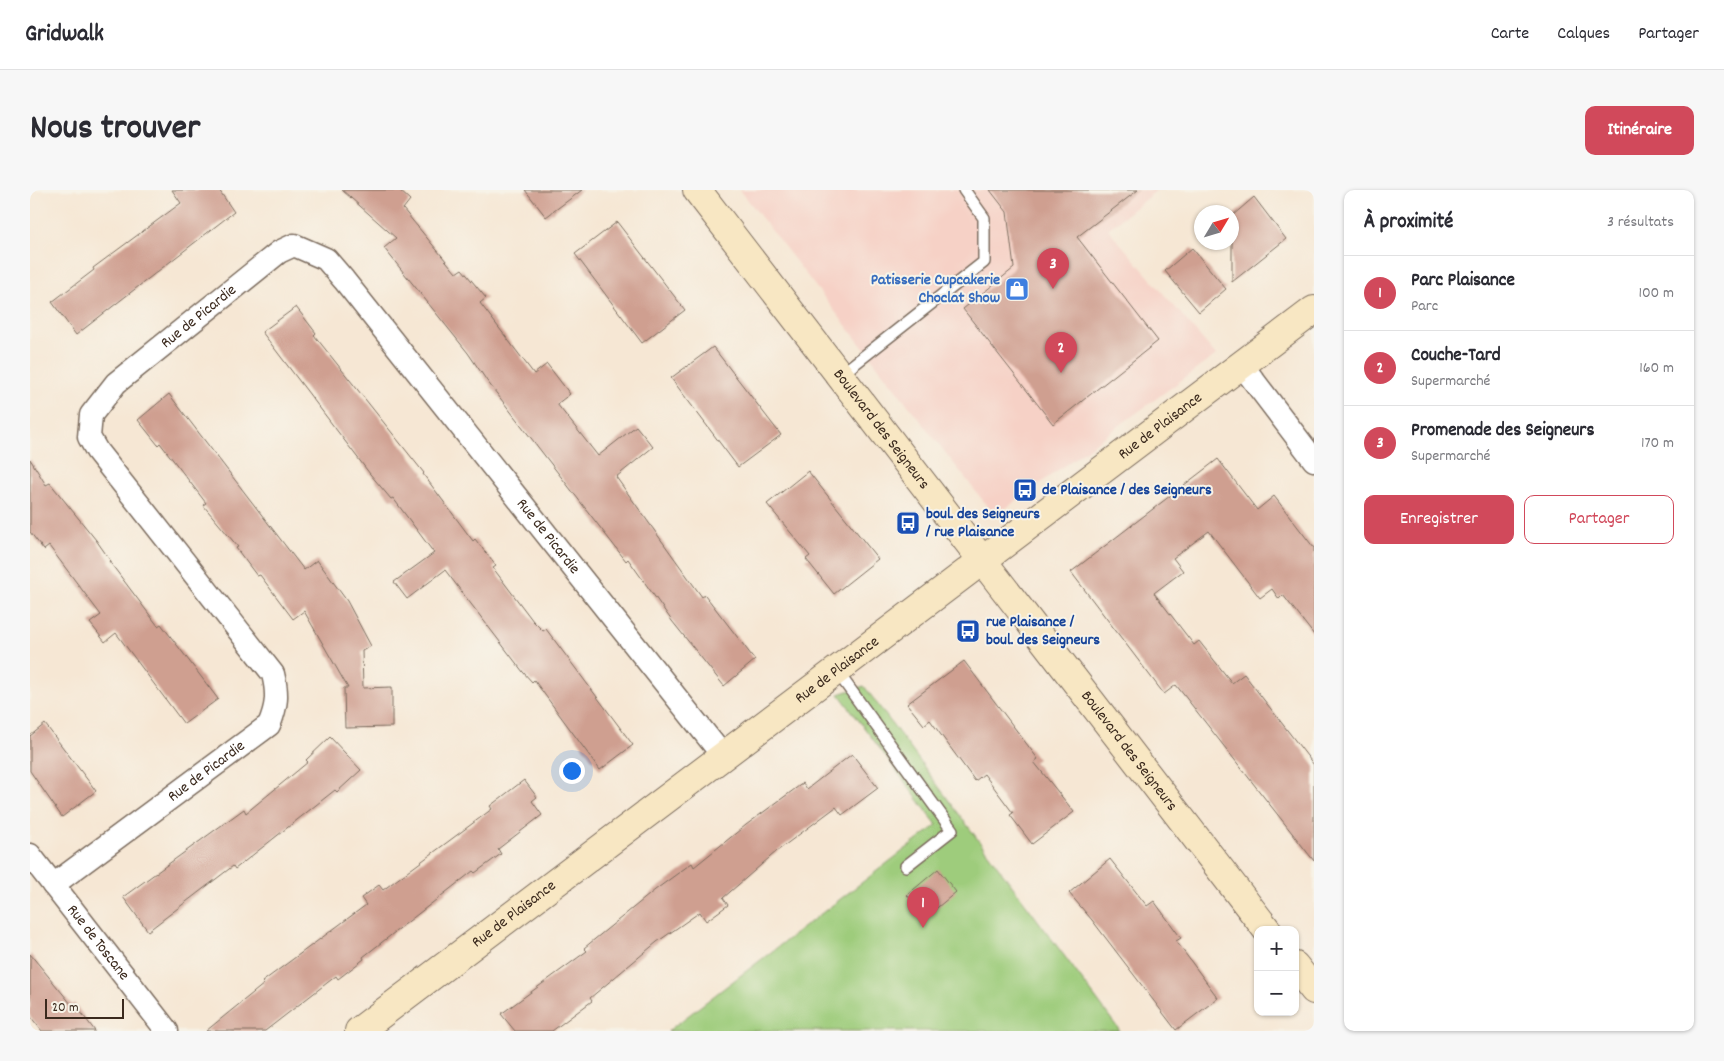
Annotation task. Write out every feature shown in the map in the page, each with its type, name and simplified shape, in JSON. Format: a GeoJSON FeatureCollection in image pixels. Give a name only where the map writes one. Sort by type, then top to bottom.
{"type":"FeatureCollection","features":[{"type":"Feature","properties":{"kind":"street","name":"Boulevard des Seigneurs"},"geometry":{"type":"LineString","coordinates":[[697,190],[1264,926]]}},
{"type":"Feature","properties":{"kind":"street","name":"Rue de Picardie"},"geometry":{"type":"LineString","coordinates":[[53,885],[269,724],[276,708],[277,692],[273,674],[97,452],[89,437],[91,415],[116,383],[279,252],[294,245],[326,259],[344,280],[723,756]]}},
{"type":"Feature","properties":{"kind":"street","name":"Rue de Plaisance"},"geometry":{"type":"LineString","coordinates":[[359,1031],[1314,310]]}},
{"type":"Feature","properties":{"kind":"street"},"geometry":{"type":"LineString","coordinates":[[1241,364],[1314,460]]}},
{"type":"Feature","properties":{"kind":"street","name":"Rue de Toscane"},"geometry":{"type":"LineString","coordinates":[[30,855],[167,1031]]}},
{"type":"Feature","properties":{"kind":"street"},"geometry":{"type":"LineString","coordinates":[[1299,971],[1314,990]]}},
{"type":"Feature","properties":{"kind":"lane"},"geometry":{"type":"LineString","coordinates":[[839,376],[984,262],[984,218],[964,190]]}},
{"type":"Feature","properties":{"kind":"lane"},"geometry":{"type":"LineString","coordinates":[[836,670],[952,830],[906,866]]}},
{"type":"Feature","properties":{"kind":"shaded area"},"geometry":{"type":"Polygon","coordinates":[[[740,190],[1157,190],[1108,229],[1216,355],[995,516],[740,190]]]}},
{"type":"Feature","properties":{"kind":"green space"},"geometry":{"type":"Polygon","coordinates":[[[864,686],[1120,1031],[668,1031],[937,825],[839,694],[864,686]]]}},
{"type":"Feature","properties":{"kind":"building"},"geometry":{"type":"Polygon","coordinates":[[[172,190],[219,190],[234,212],[76,335],[52,302],[94,270],[93,268],[181,203],[172,190]]]}},
{"type":"Feature","properties":{"kind":"building"},"geometry":{"type":"Polygon","coordinates":[[[342,190],[399,190],[410,200],[403,209],[456,273],[462,269],[486,298],[480,303],[534,374],[547,364],[570,394],[557,404],[598,456],[636,426],[653,447],[616,477],[702,597],[705,595],[755,660],[724,686],[672,621],[628,559],[626,561],[487,381],[468,353],[384,248],[396,238],[342,190]]]}},
{"type":"Feature","properties":{"kind":"building"},"geometry":{"type":"Polygon","coordinates":[[[525,190],[582,190],[546,217],[525,190]]]}},
{"type":"Feature","properties":{"kind":"building"},"geometry":{"type":"Polygon","coordinates":[[[990,190],[1138,190],[1077,237],[1158,341],[1053,424],[963,309],[1014,268],[1007,212],[990,190]]]}},
{"type":"Feature","properties":{"kind":"building"},"geometry":{"type":"Polygon","coordinates":[[[1254,197],[1286,239],[1232,282],[1232,250],[1239,250],[1239,210],[1254,197]]]}},
{"type":"Feature","properties":{"kind":"building"},"geometry":{"type":"Polygon","coordinates":[[[617,222],[685,310],[642,343],[575,254],[617,222]]]}},
{"type":"Feature","properties":{"kind":"building"},"geometry":{"type":"Polygon","coordinates":[[[1192,248],[1226,289],[1199,312],[1165,271],[1192,248]]]}},
{"type":"Feature","properties":{"kind":"building"},"geometry":{"type":"Polygon","coordinates":[[[296,307],[316,333],[314,335],[424,473],[473,541],[475,539],[496,566],[493,568],[533,621],[543,631],[546,629],[633,745],[600,770],[534,680],[532,682],[523,672],[445,570],[407,599],[394,582],[434,553],[393,498],[391,499],[370,474],[262,332],[296,307]]]}},
{"type":"Feature","properties":{"kind":"building"},"geometry":{"type":"Polygon","coordinates":[[[713,347],[781,435],[738,467],[671,378],[713,347]]]}},
{"type":"Feature","properties":{"kind":"building"},"geometry":{"type":"Polygon","coordinates":[[[169,394],[304,570],[317,560],[347,601],[371,646],[362,651],[363,688],[392,687],[392,727],[345,728],[344,688],[348,688],[304,611],[293,619],[260,575],[257,576],[236,548],[238,547],[203,505],[206,503],[160,443],[158,445],[138,420],[169,394]]]}},
{"type":"Feature","properties":{"kind":"building"},"geometry":{"type":"Polygon","coordinates":[[[30,459],[46,485],[50,483],[96,540],[109,561],[158,626],[161,624],[218,699],[184,724],[116,633],[105,642],[90,623],[101,615],[49,546],[44,550],[30,532],[30,459]]]}},
{"type":"Feature","properties":{"kind":"building"},"geometry":{"type":"Polygon","coordinates":[[[1218,459],[1257,510],[1274,496],[1314,548],[1314,635],[1283,595],[1279,599],[1272,589],[1260,598],[1209,531],[1173,558],[1183,571],[1154,593],[1194,645],[1199,641],[1232,683],[1244,674],[1314,765],[1314,861],[1176,685],[1164,694],[1071,572],[1218,459]]]}},
{"type":"Feature","properties":{"kind":"building"},"geometry":{"type":"Polygon","coordinates":[[[808,471],[878,559],[834,594],[806,559],[810,556],[767,504],[808,471]]]}},
{"type":"Feature","properties":{"kind":"building"},"geometry":{"type":"Polygon","coordinates":[[[964,661],[1038,759],[1034,762],[1074,812],[1032,844],[1010,815],[1013,813],[984,774],[975,781],[930,720],[924,725],[907,704],[964,661]]]}},
{"type":"Feature","properties":{"kind":"building"},"geometry":{"type":"Polygon","coordinates":[[[45,724],[96,791],[62,817],[30,771],[30,736],[45,724]]]}},
{"type":"Feature","properties":{"kind":"building"},"geometry":{"type":"Polygon","coordinates":[[[330,737],[361,770],[337,792],[335,790],[235,869],[233,866],[148,931],[123,897],[244,809],[246,813],[308,762],[306,760],[330,737]]]}},
{"type":"Feature","properties":{"kind":"building"},"geometry":{"type":"Polygon","coordinates":[[[852,754],[878,788],[842,815],[836,807],[777,851],[723,898],[728,905],[706,921],[700,912],[657,942],[590,998],[592,1001],[552,1031],[515,1031],[501,1014],[587,951],[584,948],[655,890],[692,863],[694,867],[746,825],[803,783],[807,789],[852,754]]]}},
{"type":"Feature","properties":{"kind":"building"},"geometry":{"type":"Polygon","coordinates":[[[524,780],[537,797],[532,801],[542,815],[498,849],[501,854],[475,873],[473,871],[363,957],[364,959],[338,979],[336,976],[265,1031],[206,1031],[264,984],[262,982],[366,905],[361,898],[379,885],[383,890],[492,809],[490,806],[524,780]]]}},
{"type":"Feature","properties":{"kind":"building"},"geometry":{"type":"Polygon","coordinates":[[[1110,859],[1147,906],[1154,901],[1181,938],[1176,941],[1218,998],[1176,1030],[1092,920],[1069,893],[1110,859]]]}},
{"type":"Feature","properties":{"kind":"building"},"geometry":{"type":"Polygon","coordinates":[[[938,869],[956,892],[926,917],[907,895],[938,869]]]}},
{"type":"Feature","properties":{"kind":"building"},"geometry":{"type":"Polygon","coordinates":[[[30,954],[72,1005],[74,1003],[95,1031],[42,1031],[30,1016],[30,954]]]}},
{"type":"Feature","properties":{"kind":"place","name":"Patisserie Cupcakerie Choclat Show"},"geometry":{"type":"Point","coordinates":[1017,289]}},
{"type":"Feature","properties":{"kind":"place","name":"Promenade des Seigneurs"},"geometry":{"type":"Point","coordinates":[1053,289]}},
{"type":"Feature","properties":{"kind":"place","name":"Couche-Tard"},"geometry":{"type":"Point","coordinates":[1061,373]}},
{"type":"Feature","properties":{"kind":"place","name":"de Plaisance / des Seigneurs"},"geometry":{"type":"Point","coordinates":[1025,490]}},
{"type":"Feature","properties":{"kind":"place","name":"boul. des Seigneurs / rue Plaisance"},"geometry":{"type":"Point","coordinates":[908,523]}},
{"type":"Feature","properties":{"kind":"place","name":"rue Plaisance / boul. des Seigneurs"},"geometry":{"type":"Point","coordinates":[968,631]}},
{"type":"Feature","properties":{"kind":"place","name":"Parc Plaisance"},"geometry":{"type":"Point","coordinates":[923,928]}}]}
